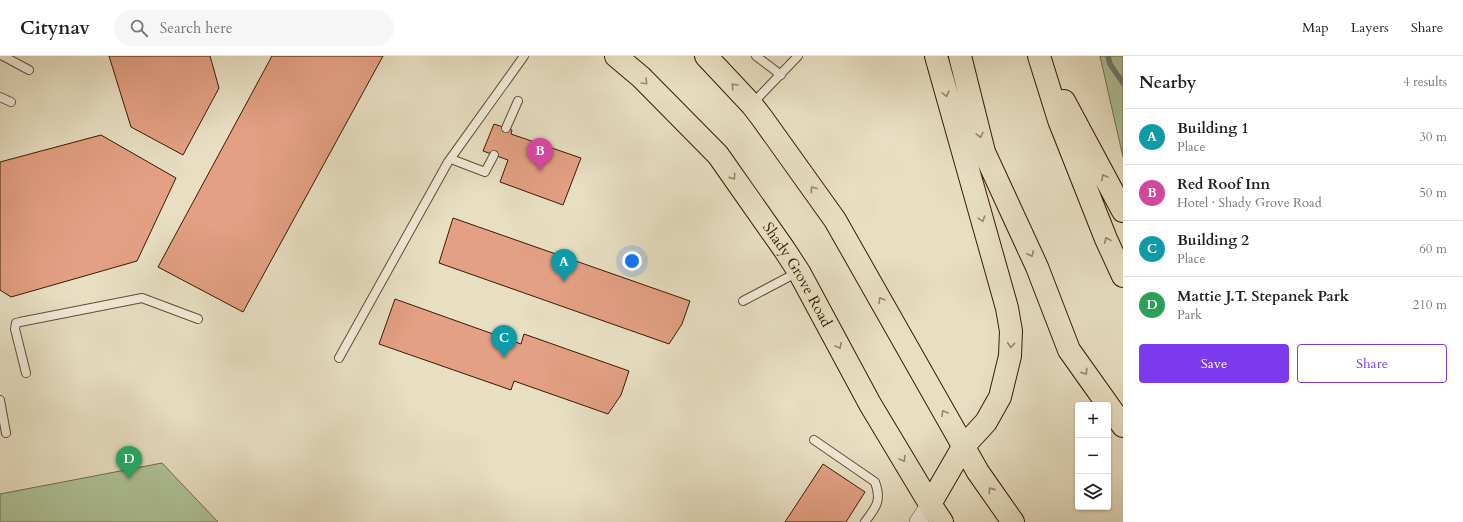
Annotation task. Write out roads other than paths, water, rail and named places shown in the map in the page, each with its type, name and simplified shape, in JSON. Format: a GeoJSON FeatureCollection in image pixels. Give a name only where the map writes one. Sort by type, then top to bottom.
{"type":"FeatureCollection","features":[{"type":"Feature","properties":{"kind":"main road","name":"Shady Grove Road"},"geometry":{"type":"LineString","coordinates":[[616,56],[641,77],[718,155],[784,249],[799,272],[870,404],[942,522]]}},
{"type":"Feature","properties":{"kind":"main road"},"geometry":{"type":"LineString","coordinates":[[706,56],[752,105],[835,220],[922,371],[963,447],[978,472],[1013,522]]}},
{"type":"Feature","properties":{"kind":"main road"},"geometry":{"type":"LineString","coordinates":[[930,504],[963,447],[986,422],[1000,397],[1010,356],[1011,331],[1003,294],[936,56]]}},
{"type":"Feature","properties":{"kind":"main road"},"geometry":{"type":"LineString","coordinates":[[960,56],[984,152],[1037,267],[1069,350],[1123,426]]}},
{"type":"Feature","properties":{"kind":"main road"},"geometry":{"type":"LineString","coordinates":[[1040,56],[1123,211]]}},
{"type":"Feature","properties":{"kind":"main road"},"geometry":{"type":"LineString","coordinates":[[1040,56],[1059,120],[1106,239],[1123,276]]}},
{"type":"Feature","properties":{"kind":"street"},"geometry":{"type":"LineString","coordinates":[[918,522],[930,504]]}},
{"type":"Feature","properties":{"kind":"lane"},"geometry":{"type":"LineString","coordinates":[[3,56],[29,70]]}},
{"type":"Feature","properties":{"kind":"lane"},"geometry":{"type":"LineString","coordinates":[[339,358],[451,159],[524,56]]}},
{"type":"Feature","properties":{"kind":"lane"},"geometry":{"type":"LineString","coordinates":[[756,56],[781,75]]}},
{"type":"Feature","properties":{"kind":"lane"},"geometry":{"type":"LineString","coordinates":[[752,105],[798,56]]}},
{"type":"Feature","properties":{"kind":"lane"},"geometry":{"type":"LineString","coordinates":[[0,97],[11,102]]}},
{"type":"Feature","properties":{"kind":"lane"},"geometry":{"type":"LineString","coordinates":[[506,128],[518,102]]}},
{"type":"Feature","properties":{"kind":"lane"},"geometry":{"type":"LineString","coordinates":[[451,159],[485,172],[494,155]]}},
{"type":"Feature","properties":{"kind":"lane"},"geometry":{"type":"LineString","coordinates":[[744,301],[799,272]]}},
{"type":"Feature","properties":{"kind":"lane"},"geometry":{"type":"LineString","coordinates":[[26,374],[15,329],[16,323],[142,298],[198,319]]}},
{"type":"Feature","properties":{"kind":"lane"},"geometry":{"type":"LineString","coordinates":[[0,400],[6,433]]}},
{"type":"Feature","properties":{"kind":"lane"},"geometry":{"type":"LineString","coordinates":[[814,440],[875,482],[879,494],[875,507],[865,522]]}},
{"type":"Feature","properties":{"kind":"waterway"},"geometry":{"type":"LineString","coordinates":[[1108,56],[1110,64],[1123,83]]}},
{"type":"Feature","properties":{"kind":"place","name":"Red Roof Inn"},"geometry":{"type":"Point","coordinates":[540,171]}},
{"type":"Feature","properties":{"kind":"place","name":"Building 1"},"geometry":{"type":"Point","coordinates":[564,282]}},
{"type":"Feature","properties":{"kind":"place","name":"Building 2"},"geometry":{"type":"Point","coordinates":[504,358]}},
{"type":"Feature","properties":{"kind":"place","name":"Mattie J.T. Stepanek Park"},"geometry":{"type":"Point","coordinates":[129,479]}}]}
